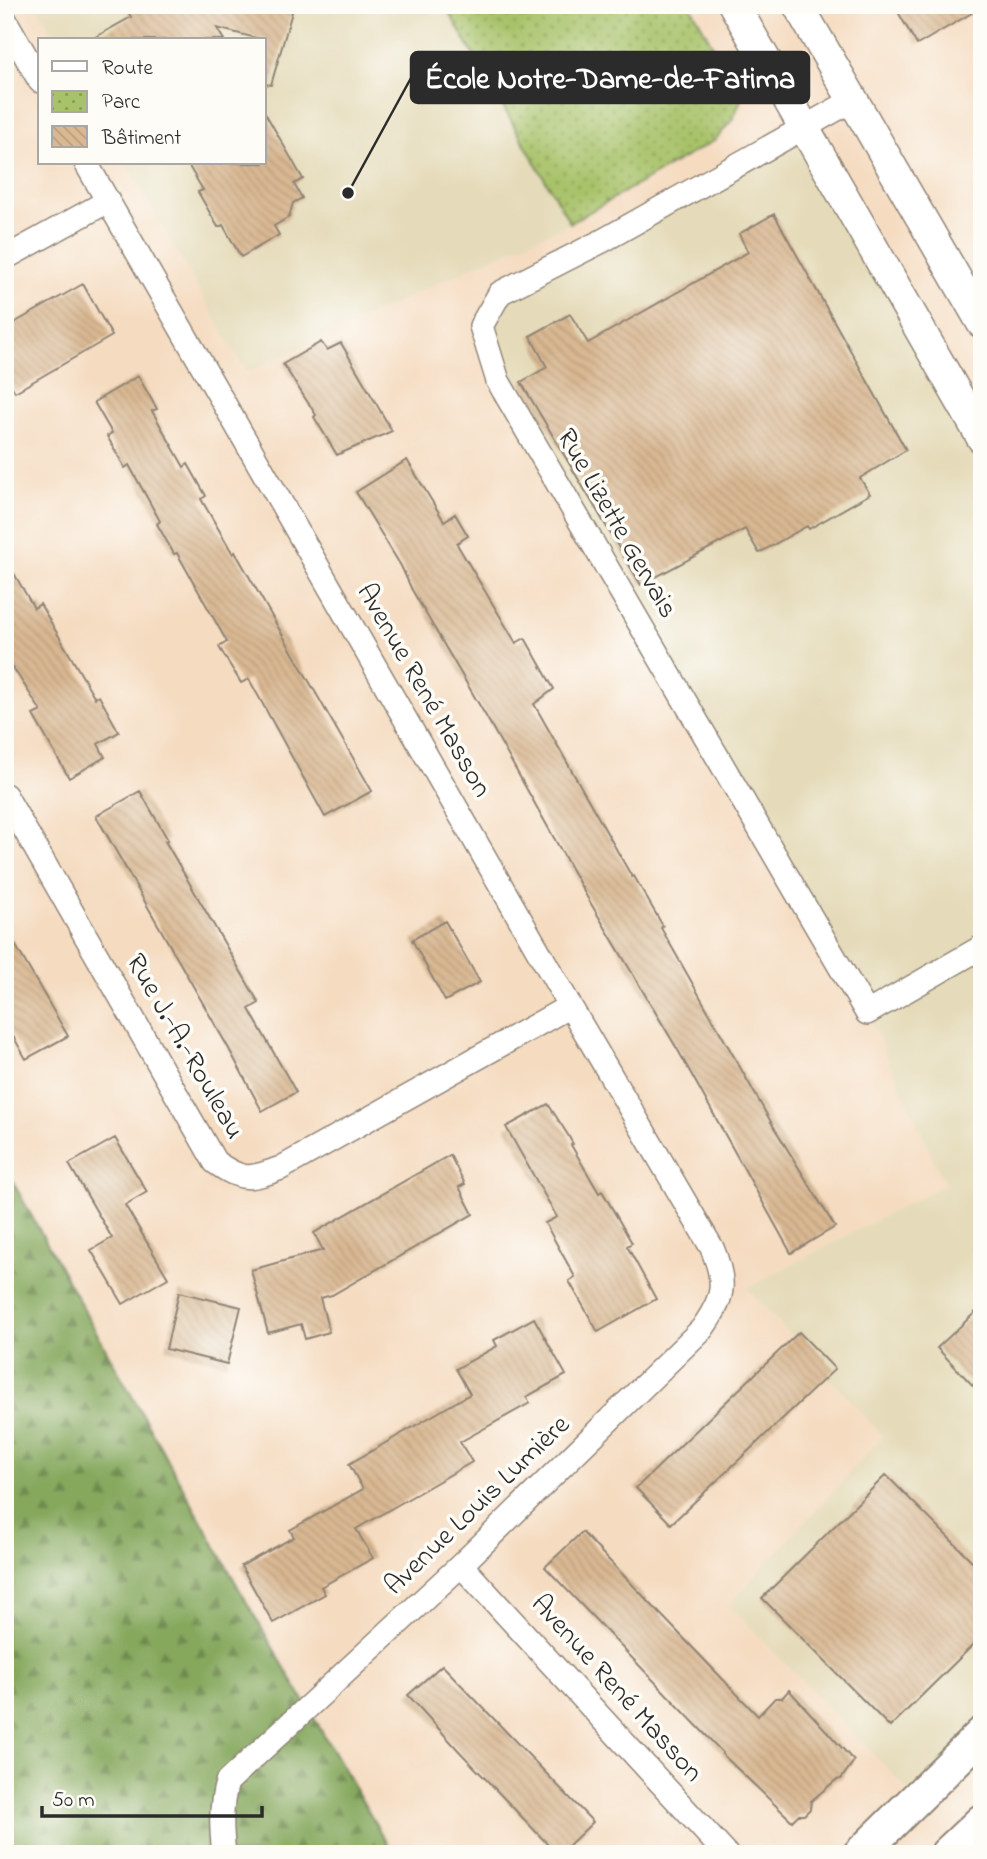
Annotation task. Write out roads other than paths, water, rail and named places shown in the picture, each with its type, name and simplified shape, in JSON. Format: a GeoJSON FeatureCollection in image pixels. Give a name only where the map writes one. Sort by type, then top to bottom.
{"type":"FeatureCollection","features":[{"type":"Feature","properties":{"kind":"main road"},"geometry":{"type":"LineString","coordinates":[[860,1854],[982,1734]]}},
{"type":"Feature","properties":{"kind":"main road"},"geometry":{"type":"LineString","coordinates":[[947,1854],[982,1821]]}},
{"type":"Feature","properties":{"kind":"street"},"geometry":{"type":"LineString","coordinates":[[734,5],[982,438]]}},
{"type":"Feature","properties":{"kind":"street"},"geometry":{"type":"LineString","coordinates":[[798,5],[982,323]]}},
{"type":"Feature","properties":{"kind":"street"},"geometry":{"type":"LineString","coordinates":[[5,20],[38,78]]}},
{"type":"Feature","properties":{"kind":"street","name":"Rue Lizette Gervais"},"geometry":{"type":"LineString","coordinates":[[853,100],[604,240],[500,293],[481,326],[498,381],[867,1013],[982,947]]}},
{"type":"Feature","properties":{"kind":"street","name":"Avenue René Masson"},"geometry":{"type":"LineString","coordinates":[[87,164],[712,1248]]}},
{"type":"Feature","properties":{"kind":"street"},"geometry":{"type":"LineString","coordinates":[[5,258],[108,201]]}},
{"type":"Feature","properties":{"kind":"street","name":"Rue J.-A.-Rouleau"},"geometry":{"type":"LineString","coordinates":[[5,794],[215,1162],[236,1176],[259,1177],[281,1168],[570,1006]]}},
{"type":"Feature","properties":{"kind":"street","name":"Avenue Louis Lumière"},"geometry":{"type":"LineString","coordinates":[[224,1854],[220,1827],[227,1782],[461,1565],[702,1329],[716,1310],[722,1290],[720,1268],[712,1248]]}},
{"type":"Feature","properties":{"kind":"street","name":"Avenue René Masson"},"geometry":{"type":"LineString","coordinates":[[461,1565],[726,1854]]}},
{"type":"Feature","properties":{"kind":"place","name":"École Notre-Dame-de-Fatima"},"geometry":{"type":"Point","coordinates":[348,193]}}]}
